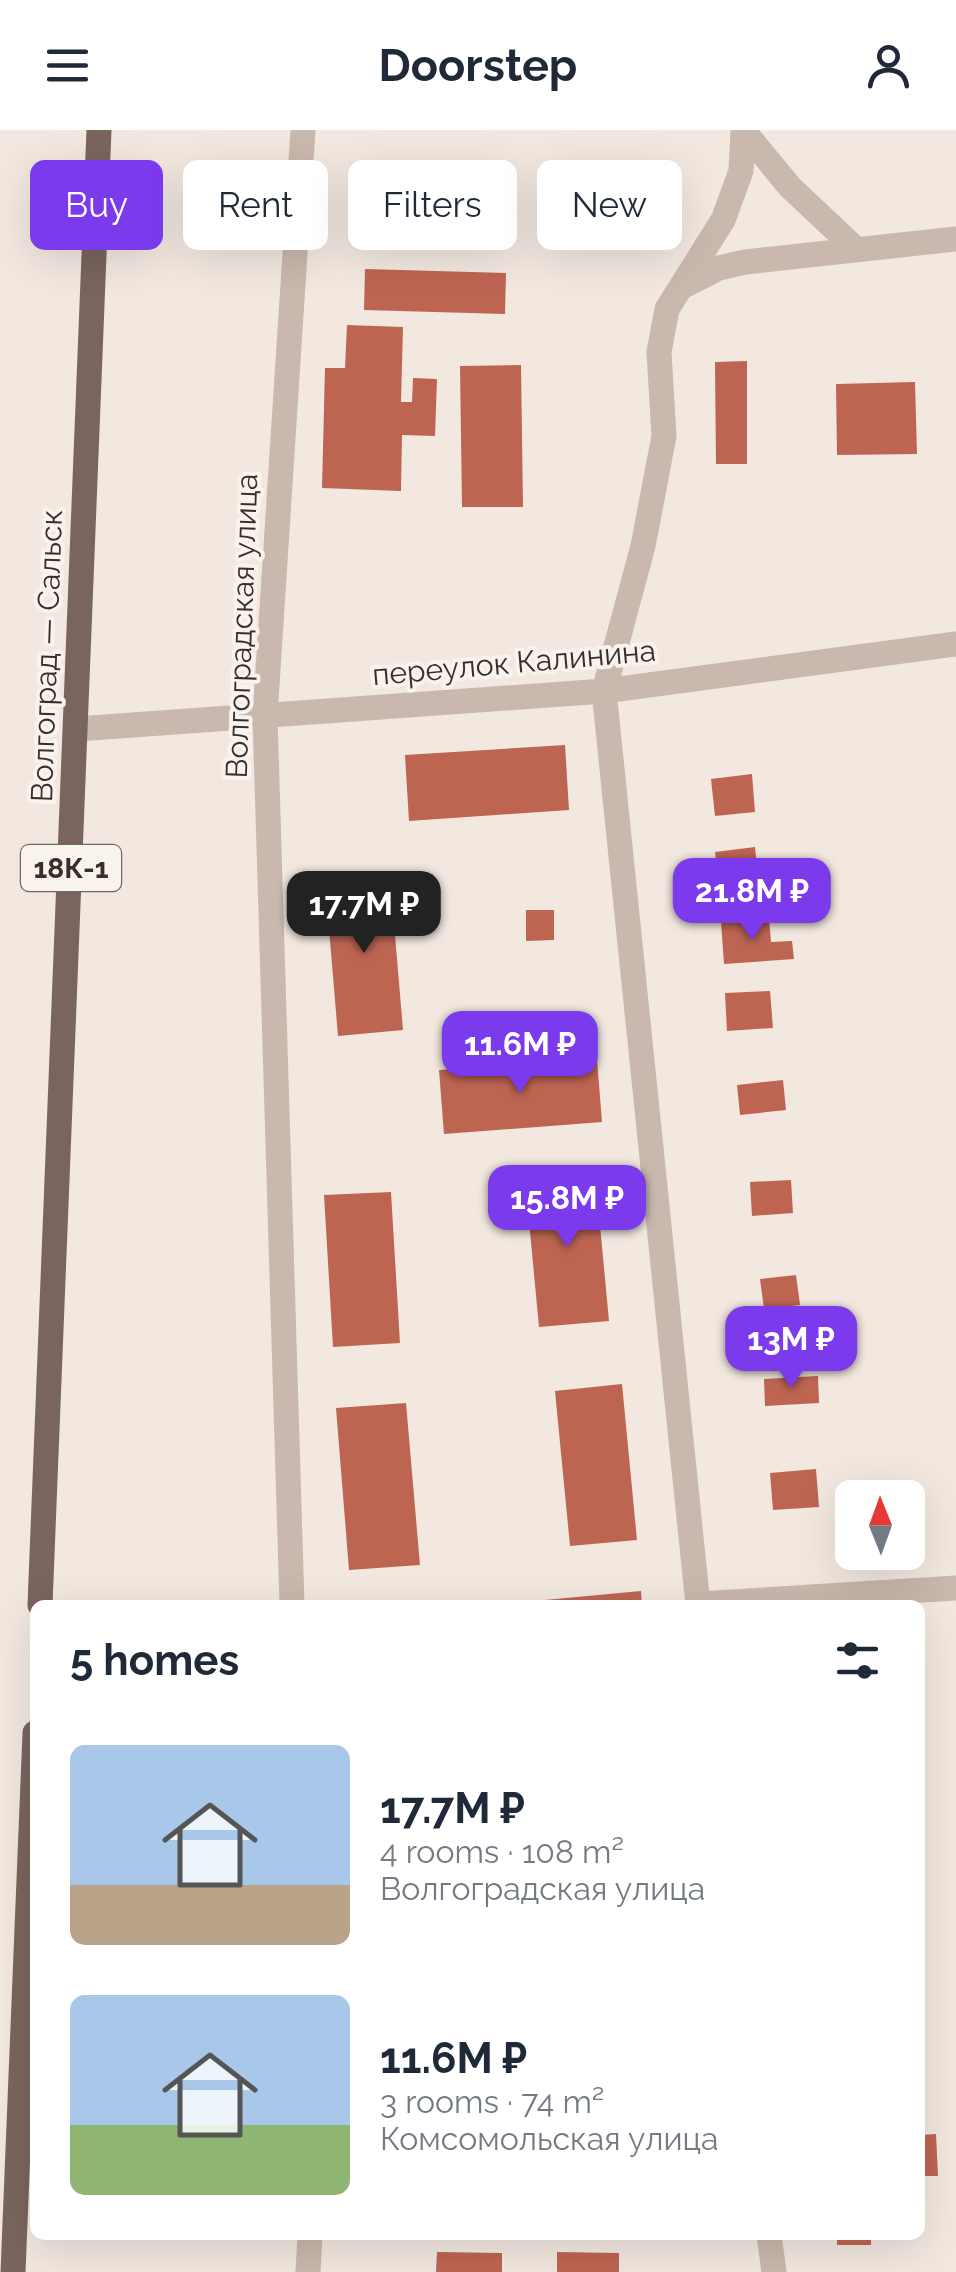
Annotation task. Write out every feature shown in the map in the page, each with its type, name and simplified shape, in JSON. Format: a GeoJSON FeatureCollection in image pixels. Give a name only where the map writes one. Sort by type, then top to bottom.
{"type":"FeatureCollection","features":[{"type":"Feature","properties":{"kind":"main road","name":"Волгоград — Сальск"},"geometry":{"type":"LineString","coordinates":[[40,1600],[99,130]]}},
{"type":"Feature","properties":{"kind":"main road"},"geometry":{"type":"LineString","coordinates":[[13,2272],[30,1856]]}},
{"type":"Feature","properties":{"kind":"street","name":"Волгоградская улица"},"geometry":{"type":"LineString","coordinates":[[292,1600],[265,716],[303,130]]}},
{"type":"Feature","properties":{"kind":"street"},"geometry":{"type":"LineString","coordinates":[[743,130],[790,187],[857,250]]}},
{"type":"Feature","properties":{"kind":"street"},"geometry":{"type":"LineString","coordinates":[[698,1600],[604,691],[643,546],[664,436],[659,352],[667,309],[723,220],[741,171],[743,130]]}},
{"type":"Feature","properties":{"kind":"street"},"geometry":{"type":"LineString","coordinates":[[680,288],[719,268],[956,240]]}},
{"type":"Feature","properties":{"kind":"street","name":"переулок Калинина"},"geometry":{"type":"LineString","coordinates":[[76,729],[604,691],[956,644]]}},
{"type":"Feature","properties":{"kind":"street"},"geometry":{"type":"LineString","coordinates":[[762,1600],[956,1588]]}},
{"type":"Feature","properties":{"kind":"street"},"geometry":{"type":"LineString","coordinates":[[308,2272],[310,2240]]}},
{"type":"Feature","properties":{"kind":"street"},"geometry":{"type":"LineString","coordinates":[[770,2240],[774,2272]]}},
{"type":"Feature","properties":{"kind":"building"},"geometry":{"type":"Polygon","coordinates":[[[365,269],[506,273],[505,314],[364,310],[365,269]]]}},
{"type":"Feature","properties":{"kind":"building"},"geometry":{"type":"Polygon","coordinates":[[[347,325],[403,327],[401,402],[412,402],[413,378],[437,379],[435,436],[402,435],[401,491],[322,488],[325,368],[345,368],[347,325]]]}},
{"type":"Feature","properties":{"kind":"building"},"geometry":{"type":"Polygon","coordinates":[[[747,361],[747,464],[716,464],[715,362],[747,361]]]}},
{"type":"Feature","properties":{"kind":"building"},"geometry":{"type":"Polygon","coordinates":[[[521,365],[523,507],[462,507],[460,366],[521,365]]]}},
{"type":"Feature","properties":{"kind":"building"},"geometry":{"type":"Polygon","coordinates":[[[915,382],[917,454],[837,455],[836,384],[915,382]]]}},
{"type":"Feature","properties":{"kind":"building"},"geometry":{"type":"Polygon","coordinates":[[[565,745],[569,810],[409,821],[405,755],[565,745]]]}},
{"type":"Feature","properties":{"kind":"building"},"geometry":{"type":"Polygon","coordinates":[[[752,774],[755,812],[715,816],[711,779],[752,774]]]}},
{"type":"Feature","properties":{"kind":"building"},"geometry":{"type":"Polygon","coordinates":[[[755,847],[758,877],[718,881],[715,852],[755,847]]]}},
{"type":"Feature","properties":{"kind":"building"},"geometry":{"type":"Polygon","coordinates":[[[390,876],[403,1030],[338,1036],[325,881],[390,876]]]}},
{"type":"Feature","properties":{"kind":"building"},"geometry":{"type":"Polygon","coordinates":[[[526,910],[554,910],[554,940],[526,941],[526,910]]]}},
{"type":"Feature","properties":{"kind":"building"},"geometry":{"type":"Polygon","coordinates":[[[769,918],[771,942],[792,941],[794,959],[724,964],[721,922],[769,918]]]}},
{"type":"Feature","properties":{"kind":"building"},"geometry":{"type":"Polygon","coordinates":[[[770,991],[773,1028],[727,1031],[725,993],[770,991]]]}},
{"type":"Feature","properties":{"kind":"building"},"geometry":{"type":"Polygon","coordinates":[[[597,1059],[602,1122],[444,1134],[439,1070],[597,1059]]]}},
{"type":"Feature","properties":{"kind":"building"},"geometry":{"type":"Polygon","coordinates":[[[783,1080],[786,1110],[740,1115],[737,1085],[783,1080]]]}},
{"type":"Feature","properties":{"kind":"building"},"geometry":{"type":"Polygon","coordinates":[[[595,1172],[609,1321],[539,1327],[525,1179],[595,1172]]]}},
{"type":"Feature","properties":{"kind":"building"},"geometry":{"type":"Polygon","coordinates":[[[791,1180],[793,1213],[752,1216],[750,1182],[791,1180]]]}},
{"type":"Feature","properties":{"kind":"building"},"geometry":{"type":"Polygon","coordinates":[[[391,1192],[400,1343],[333,1347],[324,1195],[391,1192]]]}},
{"type":"Feature","properties":{"kind":"building"},"geometry":{"type":"Polygon","coordinates":[[[796,1275],[800,1305],[764,1309],[760,1279],[796,1275]]]}},
{"type":"Feature","properties":{"kind":"building"},"geometry":{"type":"Polygon","coordinates":[[[818,1376],[819,1403],[765,1406],[764,1379],[818,1376]]]}},
{"type":"Feature","properties":{"kind":"building"},"geometry":{"type":"Polygon","coordinates":[[[622,1384],[637,1540],[570,1546],[555,1391],[622,1384]]]}},
{"type":"Feature","properties":{"kind":"building"},"geometry":{"type":"Polygon","coordinates":[[[406,1403],[420,1565],[349,1570],[336,1408],[406,1403]]]}},
{"type":"Feature","properties":{"kind":"building"},"geometry":{"type":"Polygon","coordinates":[[[816,1469],[819,1507],[773,1510],[770,1473],[816,1469]]]}},
{"type":"Feature","properties":{"kind":"building"},"geometry":{"type":"Polygon","coordinates":[[[641,1591],[642,1600],[544,1600],[641,1591]]]}},
{"type":"Feature","properties":{"kind":"building"},"geometry":{"type":"Polygon","coordinates":[[[936,2134],[938,2176],[925,2176],[925,2135],[936,2134]]]}},
{"type":"Feature","properties":{"kind":"building"},"geometry":{"type":"Polygon","coordinates":[[[837,2240],[871,2240],[871,2245],[837,2245],[837,2240]]]}},
{"type":"Feature","properties":{"kind":"building"},"geometry":{"type":"Polygon","coordinates":[[[437,2252],[502,2253],[502,2272],[436,2272],[437,2252]]]}},
{"type":"Feature","properties":{"kind":"building"},"geometry":{"type":"Polygon","coordinates":[[[557,2252],[619,2253],[619,2272],[557,2272],[557,2252]]]}}]}
